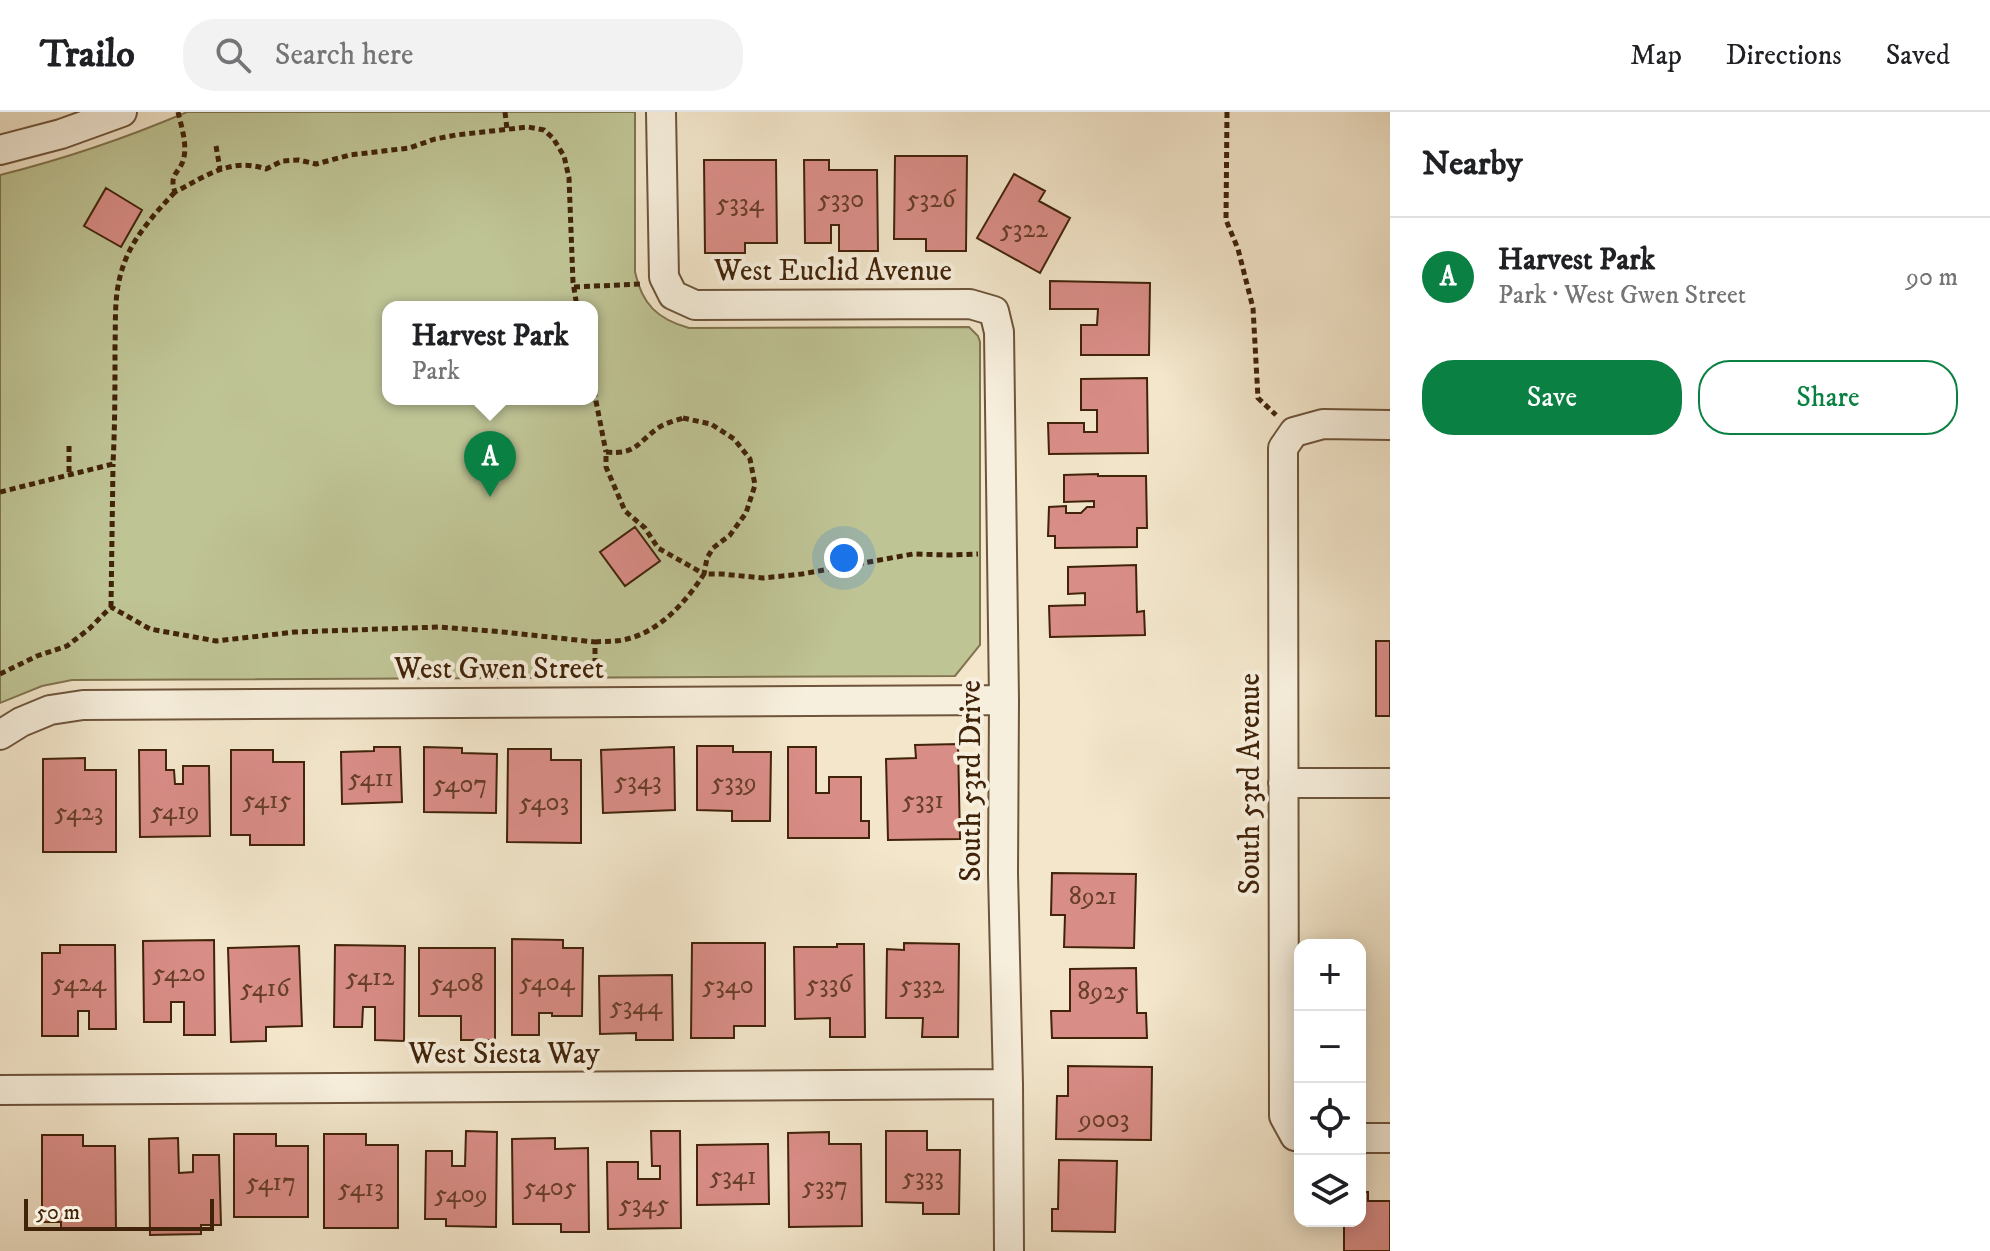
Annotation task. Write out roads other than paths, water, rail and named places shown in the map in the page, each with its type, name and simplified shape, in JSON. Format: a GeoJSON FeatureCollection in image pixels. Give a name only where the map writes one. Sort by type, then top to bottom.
{"type":"FeatureCollection","features":[{"type":"Feature","properties":{"kind":"street"},"geometry":{"type":"LineString","coordinates":[[0,150],[61,134],[122,112]]}},
{"type":"Feature","properties":{"kind":"street","name":"West Euclid Avenue"},"geometry":{"type":"LineString","coordinates":[[661,112],[664,277],[673,295],[695,305],[970,304],[994,311]]}},
{"type":"Feature","properties":{"kind":"street","name":"South 53rd Drive"},"geometry":{"type":"LineString","coordinates":[[994,311],[999,332],[1009,1251]]}},
{"type":"Feature","properties":{"kind":"street","name":"South 53rd Avenue"},"geometry":{"type":"LineString","coordinates":[[1294,1131],[1284,1116],[1283,448],[1294,432],[1323,424],[1390,425]]}},
{"type":"Feature","properties":{"kind":"street","name":"West Gwen Street"},"geometry":{"type":"LineString","coordinates":[[0,735],[50,710],[83,705],[1004,700]]}},
{"type":"Feature","properties":{"kind":"street"},"geometry":{"type":"LineString","coordinates":[[1283,783],[1390,783]]}},
{"type":"Feature","properties":{"kind":"street","name":"West Siesta Way"},"geometry":{"type":"LineString","coordinates":[[0,1090],[1008,1084]]}},
{"type":"Feature","properties":{"kind":"street"},"geometry":{"type":"LineString","coordinates":[[1366,1138],[1390,1138]]}},
{"type":"Feature","properties":{"kind":"place","name":"Harvest Park"},"geometry":{"type":"Point","coordinates":[490,497]}}]}
